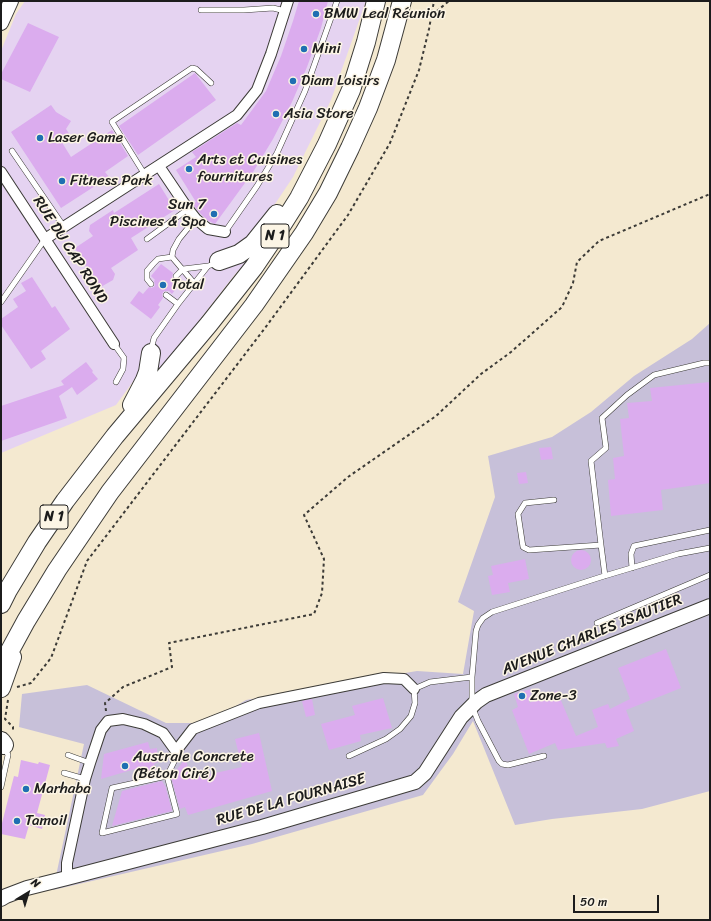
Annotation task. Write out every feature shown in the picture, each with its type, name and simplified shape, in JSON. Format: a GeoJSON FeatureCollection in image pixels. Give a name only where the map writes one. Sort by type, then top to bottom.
{"type":"FeatureCollection","features":[{"type":"Feature","properties":{"kind":"highway"},"geometry":{"type":"LineString","coordinates":[[214,264],[239,254],[253,244],[275,217],[296,184],[315,148],[340,92],[360,36],[376,1]]}},
{"type":"Feature","properties":{"kind":"highway","name":"N 1"},"geometry":{"type":"LineString","coordinates":[[1,604],[37,542],[65,501],[115,436],[209,324],[254,267],[275,236],[298,198],[327,144],[351,90],[366,42],[376,1]]}},
{"type":"Feature","properties":{"kind":"highway","name":"N 1"},"geometry":{"type":"LineString","coordinates":[[1,667],[56,570],[110,492],[254,305],[304,233],[328,193],[368,108],[386,60],[402,1]]}},
{"type":"Feature","properties":{"kind":"highway"},"geometry":{"type":"LineString","coordinates":[[115,436],[145,380],[151,354]]}},
{"type":"Feature","properties":{"kind":"highway"},"geometry":{"type":"LineString","coordinates":[[9,691],[26,621]]}},
{"type":"Feature","properties":{"kind":"street"},"geometry":{"type":"LineString","coordinates":[[1,23],[11,1]]}},
{"type":"Feature","properties":{"kind":"street"},"geometry":{"type":"LineString","coordinates":[[45,239],[237,115],[257,90],[271,54],[286,6]]}},
{"type":"Feature","properties":{"kind":"street"},"geometry":{"type":"LineString","coordinates":[[159,166],[196,219],[208,229],[225,232]]}},
{"type":"Feature","properties":{"kind":"street","name":"RUE DU CAP ROND"},"geometry":{"type":"LineString","coordinates":[[1,172],[114,344]]}},
{"type":"Feature","properties":{"kind":"street","name":"AVENUE CHARLES ISAUTIER"},"geometry":{"type":"LineString","coordinates":[[486,695],[710,606]]}},
{"type":"Feature","properties":{"kind":"street"},"geometry":{"type":"LineString","coordinates":[[67,878],[67,863],[85,779],[101,730],[108,721],[122,719],[144,724],[163,733],[176,751],[193,730],[259,703],[384,678],[404,679],[414,689]]}},
{"type":"Feature","properties":{"kind":"street","name":"RUE DE LA FOURNAISE"},"geometry":{"type":"LineString","coordinates":[[1,900],[6,896],[27,888],[262,827],[415,782],[425,773],[461,717],[486,695]]}},
{"type":"Feature","properties":{"kind":"lane"},"geometry":{"type":"LineString","coordinates":[[225,232],[277,154],[305,90],[337,1]]}},
{"type":"Feature","properties":{"kind":"lane"},"geometry":{"type":"LineString","coordinates":[[201,10],[244,10],[286,6]]}},
{"type":"Feature","properties":{"kind":"lane"},"geometry":{"type":"LineString","coordinates":[[146,175],[112,122],[192,68],[196,69],[212,83]]}},
{"type":"Feature","properties":{"kind":"lane"},"geometry":{"type":"LineString","coordinates":[[12,151],[64,227]]}},
{"type":"Feature","properties":{"kind":"lane"},"geometry":{"type":"LineString","coordinates":[[147,239],[188,209]]}},
{"type":"Feature","properties":{"kind":"lane"},"geometry":{"type":"LineString","coordinates":[[172,257],[173,250],[179,239],[196,219]]}},
{"type":"Feature","properties":{"kind":"lane"},"geometry":{"type":"LineString","coordinates":[[1,302],[45,239]]}},
{"type":"Feature","properties":{"kind":"lane"},"geometry":{"type":"LineString","coordinates":[[172,257],[194,283]]}},
{"type":"Feature","properties":{"kind":"lane"},"geometry":{"type":"LineString","coordinates":[[152,284],[147,279],[147,271],[158,259],[172,257]]}},
{"type":"Feature","properties":{"kind":"lane"},"geometry":{"type":"LineString","coordinates":[[176,276],[183,269],[214,264]]}},
{"type":"Feature","properties":{"kind":"lane"},"geometry":{"type":"LineString","coordinates":[[151,354],[154,338],[194,283],[214,264]]}},
{"type":"Feature","properties":{"kind":"lane"},"geometry":{"type":"LineString","coordinates":[[166,295],[178,304]]}},
{"type":"Feature","properties":{"kind":"lane"},"geometry":{"type":"LineString","coordinates":[[114,344],[124,358],[123,369],[116,382]]}},
{"type":"Feature","properties":{"kind":"lane"},"geometry":{"type":"LineString","coordinates":[[605,576],[591,462],[606,448],[602,418],[627,395],[654,375],[704,363],[710,363]]}},
{"type":"Feature","properties":{"kind":"lane"},"geometry":{"type":"LineString","coordinates":[[554,500],[525,503],[518,514],[523,547],[529,550],[600,545]]}},
{"type":"Feature","properties":{"kind":"lane"},"geometry":{"type":"LineString","coordinates":[[632,568],[631,554],[634,546],[710,530]]}},
{"type":"Feature","properties":{"kind":"lane"},"geometry":{"type":"LineString","coordinates":[[544,756],[508,765],[502,764],[478,721],[472,706],[472,677],[476,631],[483,618],[492,612],[605,576],[678,554],[710,548]]}},
{"type":"Feature","properties":{"kind":"lane"},"geometry":{"type":"LineString","coordinates":[[597,623],[710,575]]}},
{"type":"Feature","properties":{"kind":"lane"},"geometry":{"type":"LineString","coordinates":[[349,756],[386,740],[400,729],[411,716],[415,703],[414,689],[430,682],[472,677]]}},
{"type":"Feature","properties":{"kind":"lane"},"geometry":{"type":"LineString","coordinates":[[1,787],[8,755],[6,740]]}},
{"type":"Feature","properties":{"kind":"lane"},"geometry":{"type":"LineString","coordinates":[[167,776],[112,788],[102,833],[178,814],[167,776],[174,762],[176,751]]}},
{"type":"Feature","properties":{"kind":"lane"},"geometry":{"type":"LineString","coordinates":[[68,755],[90,762]]}},
{"type":"Feature","properties":{"kind":"lane"},"geometry":{"type":"LineString","coordinates":[[64,773],[85,779]]}},
{"type":"Feature","properties":{"kind":"path"},"geometry":{"type":"LineString","coordinates":[[6,740],[13,727],[5,719],[9,691],[31,683],[51,658],[87,561],[265,328],[348,215],[390,143],[419,70],[434,1]]}},
{"type":"Feature","properties":{"kind":"path"},"geometry":{"type":"LineString","coordinates":[[431,16],[449,1]]}},
{"type":"Feature","properties":{"kind":"path"},"geometry":{"type":"LineString","coordinates":[[108,721],[105,703],[123,687],[172,667],[169,643],[314,614],[322,593],[324,559],[304,515],[348,477],[436,416],[481,374],[511,352],[562,307],[573,283],[577,262],[599,241],[710,194]]}},
{"type":"Feature","properties":{"kind":"shaded area"},"geometry":{"type":"Polygon","coordinates":[[[25,1],[366,1],[331,100],[293,177],[271,210],[249,260],[236,273],[159,372],[140,372],[116,405],[1,453],[1,51],[16,14],[25,1]]]}},
{"type":"Feature","properties":{"kind":"shaded area"},"geometry":{"type":"Polygon","coordinates":[[[710,323],[710,791],[642,809],[552,819],[515,825],[473,721],[453,754],[423,795],[252,844],[53,890],[84,744],[19,727],[22,694],[87,685],[166,723],[207,723],[246,700],[417,671],[463,674],[474,611],[458,602],[495,497],[488,456],[552,437],[591,412],[634,376],[692,339],[710,323]]]}},
{"type":"Feature","properties":{"kind":"building"},"geometry":{"type":"Polygon","coordinates":[[[299,1],[328,1],[321,28],[307,67],[292,102],[273,139],[253,172],[215,224],[207,220],[193,205],[196,202],[176,170],[196,157],[192,152],[237,123],[241,125],[266,91],[281,56],[299,1]]]}},
{"type":"Feature","properties":{"kind":"building"},"geometry":{"type":"Polygon","coordinates":[[[28,23],[59,37],[30,92],[1,79],[1,74],[28,23]]]}},
{"type":"Feature","properties":{"kind":"building"},"geometry":{"type":"Polygon","coordinates":[[[195,73],[216,100],[138,155],[119,126],[195,73]]]}},
{"type":"Feature","properties":{"kind":"building"},"geometry":{"type":"Polygon","coordinates":[[[51,105],[56,112],[71,121],[66,129],[70,135],[61,141],[71,157],[112,130],[128,156],[105,172],[109,177],[61,208],[11,132],[51,105]]]}},
{"type":"Feature","properties":{"kind":"building"},"geometry":{"type":"Polygon","coordinates":[[[159,184],[175,210],[131,238],[138,250],[111,268],[115,274],[113,280],[99,288],[75,248],[93,236],[89,231],[90,225],[113,210],[114,213],[159,184]]]}},
{"type":"Feature","properties":{"kind":"building"},"geometry":{"type":"Polygon","coordinates":[[[161,264],[173,273],[173,279],[177,280],[179,278],[182,281],[172,294],[169,291],[163,292],[163,298],[158,305],[160,307],[151,319],[130,303],[139,291],[143,294],[149,287],[154,287],[155,280],[151,276],[161,264]]]}},
{"type":"Feature","properties":{"kind":"building"},"geometry":{"type":"Polygon","coordinates":[[[32,277],[52,308],[55,306],[70,329],[41,351],[46,359],[31,369],[1,325],[1,319],[18,307],[13,299],[26,291],[21,283],[32,277]]]}},
{"type":"Feature","properties":{"kind":"building"},"geometry":{"type":"Polygon","coordinates":[[[86,362],[98,379],[77,395],[72,387],[59,396],[67,418],[1,441],[1,406],[64,385],[61,381],[86,362]]]}},
{"type":"Feature","properties":{"kind":"building"},"geometry":{"type":"Polygon","coordinates":[[[710,382],[710,483],[661,490],[663,510],[611,516],[608,480],[615,479],[613,458],[624,456],[620,419],[629,418],[627,403],[652,401],[650,388],[710,382]]]}},
{"type":"Feature","properties":{"kind":"building"},"geometry":{"type":"Polygon","coordinates":[[[551,447],[553,459],[541,460],[539,448],[551,447]]]}},
{"type":"Feature","properties":{"kind":"building"},"geometry":{"type":"Polygon","coordinates":[[[526,472],[528,483],[519,484],[517,473],[526,472]]]}},
{"type":"Feature","properties":{"kind":"building"},"geometry":{"type":"Polygon","coordinates":[[[581,550],[588,553],[591,560],[588,567],[581,570],[574,567],[571,560],[574,553],[581,550]]]}},
{"type":"Feature","properties":{"kind":"building"},"geometry":{"type":"Polygon","coordinates":[[[525,559],[529,579],[508,583],[510,592],[492,595],[488,576],[493,575],[491,566],[525,559]]]}},
{"type":"Feature","properties":{"kind":"building"},"geometry":{"type":"Polygon","coordinates":[[[666,649],[681,688],[626,710],[634,731],[616,739],[619,746],[607,748],[605,743],[558,750],[555,743],[529,754],[512,710],[518,707],[514,694],[531,689],[529,703],[557,691],[576,736],[598,727],[592,710],[608,704],[610,709],[630,699],[618,668],[666,649]]]}},
{"type":"Feature","properties":{"kind":"building"},"geometry":{"type":"Polygon","coordinates":[[[383,698],[392,728],[360,735],[361,741],[329,750],[321,724],[355,715],[352,706],[383,698]]]}},
{"type":"Feature","properties":{"kind":"building"},"geometry":{"type":"Polygon","coordinates":[[[312,699],[315,715],[306,717],[302,701],[312,699]]]}},
{"type":"Feature","properties":{"kind":"building"},"geometry":{"type":"Polygon","coordinates":[[[259,733],[272,791],[188,815],[185,807],[180,809],[171,777],[186,758],[188,769],[191,768],[193,778],[242,767],[235,739],[259,733]]]}},
{"type":"Feature","properties":{"kind":"building"},"geometry":{"type":"Polygon","coordinates":[[[148,742],[150,749],[157,748],[157,755],[162,760],[154,764],[159,774],[138,778],[135,769],[101,779],[104,754],[148,742]]]}},
{"type":"Feature","properties":{"kind":"building"},"geometry":{"type":"Polygon","coordinates":[[[21,760],[50,765],[37,813],[45,815],[42,829],[29,825],[25,839],[1,834],[1,827],[14,776],[18,777],[21,760]]]}},
{"type":"Feature","properties":{"kind":"building"},"geometry":{"type":"Polygon","coordinates":[[[162,781],[165,785],[172,811],[112,826],[122,791],[162,781]]]}},
{"type":"Feature","properties":{"kind":"place","name":"BMW Leal Réunion"},"geometry":{"type":"Point","coordinates":[316,14]}},
{"type":"Feature","properties":{"kind":"place","name":"Mini"},"geometry":{"type":"Point","coordinates":[304,49]}},
{"type":"Feature","properties":{"kind":"place","name":"Diam Loisirs"},"geometry":{"type":"Point","coordinates":[293,81]}},
{"type":"Feature","properties":{"kind":"place","name":"Asia Store"},"geometry":{"type":"Point","coordinates":[276,114]}},
{"type":"Feature","properties":{"kind":"place","name":"Laser Game"},"geometry":{"type":"Point","coordinates":[40,138]}},
{"type":"Feature","properties":{"kind":"place","name":"Arts et Cuisines fournitures"},"geometry":{"type":"Point","coordinates":[189,169]}},
{"type":"Feature","properties":{"kind":"place","name":"Fitness Park"},"geometry":{"type":"Point","coordinates":[62,181]}},
{"type":"Feature","properties":{"kind":"place","name":"Sun 7 Piscines & Spa"},"geometry":{"type":"Point","coordinates":[214,214]}},
{"type":"Feature","properties":{"kind":"place","name":"Total"},"geometry":{"type":"Point","coordinates":[163,285]}},
{"type":"Feature","properties":{"kind":"place","name":"Zone-3"},"geometry":{"type":"Point","coordinates":[522,696]}},
{"type":"Feature","properties":{"kind":"place","name":"Australe Concrete (Béton Ciré)"},"geometry":{"type":"Point","coordinates":[125,766]}},
{"type":"Feature","properties":{"kind":"place","name":"Marhaba"},"geometry":{"type":"Point","coordinates":[26,789]}},
{"type":"Feature","properties":{"kind":"place","name":"Tamoil"},"geometry":{"type":"Point","coordinates":[17,821]}}]}
